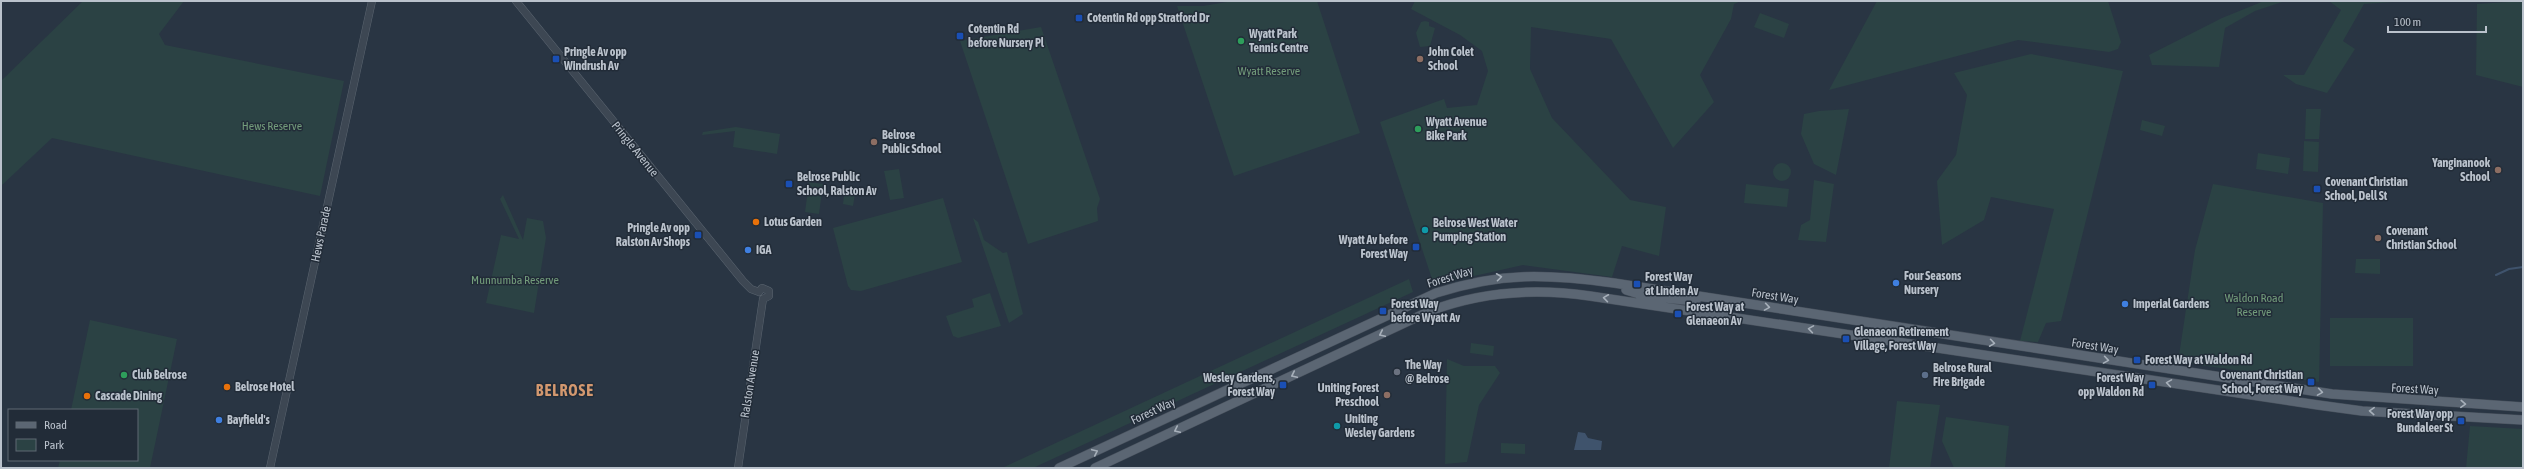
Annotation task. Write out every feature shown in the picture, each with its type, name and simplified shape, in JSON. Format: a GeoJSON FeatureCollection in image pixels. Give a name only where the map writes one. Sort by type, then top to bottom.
{"type":"FeatureCollection","features":[{"type":"Feature","properties":{"kind":"main road","name":"Forest Way"},"geometry":{"type":"LineString","coordinates":[[1059,468],[1436,293],[1467,284],[1511,276],[1553,276],[1590,280],[1953,337],[2332,394],[2523,406]]}},
{"type":"Feature","properties":{"kind":"main road"},"geometry":{"type":"LineString","coordinates":[[1590,280],[1604,286],[1636,292],[1642,296],[1645,304],[1653,297],[1699,301],[1712,298]]}},
{"type":"Feature","properties":{"kind":"main road","name":"Forest Way"},"geometry":{"type":"LineString","coordinates":[[1095,468],[1420,316],[1463,301],[1506,292],[1532,291],[1564,292],[2362,411],[2523,420]]}},
{"type":"Feature","properties":{"kind":"street","name":"Hews Parade"},"geometry":{"type":"LineString","coordinates":[[270,468],[372,1]]}},
{"type":"Feature","properties":{"kind":"street","name":"Pringle Avenue"},"geometry":{"type":"LineString","coordinates":[[516,1],[743,281],[751,289],[759,292]]}},
{"type":"Feature","properties":{"kind":"street","name":"Ralston Avenue"},"geometry":{"type":"LineString","coordinates":[[738,468],[763,299],[769,296],[769,291],[762,288],[759,292]]}},
{"type":"Feature","properties":{"kind":"green space","name":"Hews Reserve"},"geometry":{"type":"Polygon","coordinates":[[[83,1],[184,1],[159,34],[165,45],[344,81],[320,196],[52,138],[1,186],[1,81],[83,1]]]}},
{"type":"Feature","properties":{"kind":"green space","name":"Wyatt Reserve"},"geometry":{"type":"Polygon","coordinates":[[[1233,1],[1317,1],[1360,133],[1234,176],[1177,6],[1203,6],[1233,1]]]}},
{"type":"Feature","properties":{"kind":"green space"},"geometry":{"type":"Polygon","coordinates":[[[1415,1],[1741,1],[1734,4],[1731,19],[1700,75],[1714,102],[1673,148],[1611,39],[1531,27],[1530,69],[1552,118],[1630,200],[1666,207],[1659,256],[1622,246],[1612,277],[1523,265],[1434,285],[1380,122],[1444,99],[1447,108],[1477,105],[1488,71],[1482,51],[1460,35],[1411,9],[1415,1]]]}},
{"type":"Feature","properties":{"kind":"green space"},"geometry":{"type":"Polygon","coordinates":[[[1877,1],[2108,1],[2121,42],[2118,49],[2109,52],[2018,40],[1829,90],[1877,1]]]}},
{"type":"Feature","properties":{"kind":"green space"},"geometry":{"type":"Polygon","coordinates":[[[2264,1],[2285,1],[2255,11],[2225,28],[2219,67],[2152,65],[2149,55],[2222,18],[2264,1]]]}},
{"type":"Feature","properties":{"kind":"green space"},"geometry":{"type":"Polygon","coordinates":[[[2329,1],[2408,1],[2364,4],[2343,41],[2355,49],[2327,93],[2296,84],[2283,75],[2304,75],[2341,10],[2329,1]]]}},
{"type":"Feature","properties":{"kind":"green space"},"geometry":{"type":"Polygon","coordinates":[[[2523,1],[2523,87],[2476,75],[2477,4],[2523,1]]]}},
{"type":"Feature","properties":{"kind":"green space"},"geometry":{"type":"Polygon","coordinates":[[[1760,13],[1789,24],[1784,38],[1754,27],[1760,13]]]}},
{"type":"Feature","properties":{"kind":"green space"},"geometry":{"type":"Polygon","coordinates":[[[1421,22],[1429,22],[1429,26],[1435,28],[1430,46],[1420,47],[1416,33],[1421,22]]]}},
{"type":"Feature","properties":{"kind":"green space"},"geometry":{"type":"Polygon","coordinates":[[[1041,27],[1100,199],[1097,208],[1098,221],[1028,244],[960,41],[1041,27]]]}},
{"type":"Feature","properties":{"kind":"green space"},"geometry":{"type":"Polygon","coordinates":[[[2031,54],[2123,71],[2061,321],[2046,323],[2038,342],[2020,341],[2054,209],[1991,197],[1984,220],[1942,245],[1937,181],[1956,155],[1967,95],[1954,73],[2031,54]]]}},
{"type":"Feature","properties":{"kind":"green space"},"geometry":{"type":"Polygon","coordinates":[[[1849,109],[1836,175],[1814,164],[1801,134],[1804,114],[1819,111],[1849,109]]]}},
{"type":"Feature","properties":{"kind":"green space"},"geometry":{"type":"Polygon","coordinates":[[[2306,109],[2321,109],[2319,139],[2305,139],[2306,109]]]}},
{"type":"Feature","properties":{"kind":"green space"},"geometry":{"type":"Polygon","coordinates":[[[2142,120],[2165,126],[2162,136],[2140,130],[2142,120]]]}},
{"type":"Feature","properties":{"kind":"green space"},"geometry":{"type":"Polygon","coordinates":[[[736,127],[780,134],[777,154],[733,147],[735,131],[702,135],[703,132],[736,127]]]}},
{"type":"Feature","properties":{"kind":"green space"},"geometry":{"type":"Polygon","coordinates":[[[2304,141],[2319,142],[2318,172],[2303,171],[2304,141]]]}},
{"type":"Feature","properties":{"kind":"green space"},"geometry":{"type":"Polygon","coordinates":[[[2258,153],[2290,158],[2288,174],[2256,169],[2258,153]]]}},
{"type":"Feature","properties":{"kind":"green space"},"geometry":{"type":"Polygon","coordinates":[[[1782,163],[1788,166],[1791,172],[1788,178],[1782,181],[1776,178],[1773,172],[1776,166],[1782,163]]]}},
{"type":"Feature","properties":{"kind":"green space"},"geometry":{"type":"Polygon","coordinates":[[[899,169],[904,198],[890,200],[884,171],[899,169]]]}},
{"type":"Feature","properties":{"kind":"green space"},"geometry":{"type":"Polygon","coordinates":[[[1814,180],[1834,184],[1826,242],[1798,240],[1801,225],[1810,220],[1814,180]]]}},
{"type":"Feature","properties":{"kind":"green space"},"geometry":{"type":"Polygon","coordinates":[[[809,182],[823,184],[819,214],[805,212],[809,182]]]}},
{"type":"Feature","properties":{"kind":"green space"},"geometry":{"type":"Polygon","coordinates":[[[1746,184],[1789,189],[1787,207],[1744,203],[1746,184]]]}},
{"type":"Feature","properties":{"kind":"green space","name":"Waldon Road Reserve"},"geometry":{"type":"Polygon","coordinates":[[[2213,184],[2323,203],[2319,382],[2178,362],[2195,250],[2213,184]]]}},
{"type":"Feature","properties":{"kind":"green space"},"geometry":{"type":"Polygon","coordinates":[[[845,187],[856,188],[853,206],[843,204],[845,187]]]}},
{"type":"Feature","properties":{"kind":"green space","name":"Munnumba Reserve"},"geometry":{"type":"Polygon","coordinates":[[[503,195],[523,240],[527,218],[543,221],[546,238],[534,313],[486,303],[501,235],[519,239],[500,199],[503,195]]]}},
{"type":"Feature","properties":{"kind":"green space"},"geometry":{"type":"Polygon","coordinates":[[[943,198],[962,262],[861,291],[851,290],[848,286],[833,228],[943,198]]]}},
{"type":"Feature","properties":{"kind":"green space"},"geometry":{"type":"Polygon","coordinates":[[[973,218],[978,222],[984,240],[1003,253],[1007,252],[1023,314],[1009,323],[973,218]]]}},
{"type":"Feature","properties":{"kind":"green space"},"geometry":{"type":"Polygon","coordinates":[[[2356,259],[2380,259],[2380,274],[2355,273],[2356,259]]]}},
{"type":"Feature","properties":{"kind":"green space"},"geometry":{"type":"Polygon","coordinates":[[[1409,279],[1413,292],[1033,468],[1002,468],[1409,279]]]}},
{"type":"Feature","properties":{"kind":"green space"},"geometry":{"type":"Polygon","coordinates":[[[990,293],[1001,326],[958,338],[953,336],[946,316],[974,307],[972,299],[990,293]]]}},
{"type":"Feature","properties":{"kind":"green space"},"geometry":{"type":"Polygon","coordinates":[[[2330,318],[2413,318],[2413,366],[2330,366],[2330,318]]]}},
{"type":"Feature","properties":{"kind":"green space","name":"Club Belrose"},"geometry":{"type":"Polygon","coordinates":[[[90,320],[177,339],[150,468],[58,468],[60,461],[138,461],[138,409],[71,409],[90,320]]]}},
{"type":"Feature","properties":{"kind":"green space"},"geometry":{"type":"Polygon","coordinates":[[[1471,343],[1494,346],[1493,356],[1470,353],[1471,343]]]}},
{"type":"Feature","properties":{"kind":"green space"},"geometry":{"type":"Polygon","coordinates":[[[1447,359],[1464,366],[1495,366],[1500,373],[1479,405],[1467,462],[1445,464],[1447,359]]]}},
{"type":"Feature","properties":{"kind":"green space"},"geometry":{"type":"Polygon","coordinates":[[[1897,401],[1940,405],[1930,468],[1889,468],[1897,401]]]}},
{"type":"Feature","properties":{"kind":"green space"},"geometry":{"type":"Polygon","coordinates":[[[1946,417],[2009,426],[2005,468],[1954,468],[1942,441],[1946,417]]]}},
{"type":"Feature","properties":{"kind":"green space"},"geometry":{"type":"Polygon","coordinates":[[[2470,426],[2523,429],[2523,468],[2466,468],[2470,426]]]}},
{"type":"Feature","properties":{"kind":"green space"},"geometry":{"type":"Polygon","coordinates":[[[1501,443],[1525,444],[1525,454],[1501,453],[1501,443]]]}},
{"type":"Feature","properties":{"kind":"water"},"geometry":{"type":"Polygon","coordinates":[[[1578,432],[1585,433],[1588,438],[1602,441],[1601,450],[1574,450],[1578,432]]]}},
{"type":"Feature","properties":{"kind":"waterway"},"geometry":{"type":"LineString","coordinates":[[2496,275],[2509,269],[2523,267]]}},
{"type":"Feature","properties":{"kind":"place","name":"Cotentin Rd opp Stratford Dr"},"geometry":{"type":"Point","coordinates":[1079,18]}},
{"type":"Feature","properties":{"kind":"place","name":"Cotentin Rd before Nursery Pl"},"geometry":{"type":"Point","coordinates":[960,36]}},
{"type":"Feature","properties":{"kind":"place","name":"Wyatt Park Tennis Centre"},"geometry":{"type":"Point","coordinates":[1241,41]}},
{"type":"Feature","properties":{"kind":"place","name":"Pringle Av opp Windrush Av"},"geometry":{"type":"Point","coordinates":[556,59]}},
{"type":"Feature","properties":{"kind":"place","name":"John Colet School"},"geometry":{"type":"Point","coordinates":[1420,59]}},
{"type":"Feature","properties":{"kind":"place","name":"Wyatt Avenue Bike Park"},"geometry":{"type":"Point","coordinates":[1418,129]}},
{"type":"Feature","properties":{"kind":"place","name":"Belrose Public School"},"geometry":{"type":"Point","coordinates":[874,142]}},
{"type":"Feature","properties":{"kind":"place","name":"Yanginanook School"},"geometry":{"type":"Point","coordinates":[2498,170]}},
{"type":"Feature","properties":{"kind":"place","name":"Belrose Public School, Ralston Av"},"geometry":{"type":"Point","coordinates":[789,184]}},
{"type":"Feature","properties":{"kind":"place","name":"Covenant Christian School, Dell St"},"geometry":{"type":"Point","coordinates":[2317,189]}},
{"type":"Feature","properties":{"kind":"place","name":"Lotus Garden"},"geometry":{"type":"Point","coordinates":[756,222]}},
{"type":"Feature","properties":{"kind":"place","name":"Belrose West Water Pumping Station"},"geometry":{"type":"Point","coordinates":[1425,230]}},
{"type":"Feature","properties":{"kind":"place","name":"Pringle Av opp Ralston Av Shops"},"geometry":{"type":"Point","coordinates":[698,235]}},
{"type":"Feature","properties":{"kind":"place","name":"Covenant Christian School"},"geometry":{"type":"Point","coordinates":[2378,238]}},
{"type":"Feature","properties":{"kind":"place","name":"Wyatt Av before Forest Way"},"geometry":{"type":"Point","coordinates":[1416,247]}},
{"type":"Feature","properties":{"kind":"place","name":"IGA"},"geometry":{"type":"Point","coordinates":[748,250]}},
{"type":"Feature","properties":{"kind":"place","name":"Four Seasons Nursery"},"geometry":{"type":"Point","coordinates":[1896,283]}},
{"type":"Feature","properties":{"kind":"place","name":"Forest Way at Linden Av"},"geometry":{"type":"Point","coordinates":[1637,284]}},
{"type":"Feature","properties":{"kind":"place","name":"Imperial Gardens"},"geometry":{"type":"Point","coordinates":[2125,304]}},
{"type":"Feature","properties":{"kind":"place","name":"Forest Way before Wyatt Av"},"geometry":{"type":"Point","coordinates":[1383,311]}},
{"type":"Feature","properties":{"kind":"place","name":"Forest Way at Glenaeon Av"},"geometry":{"type":"Point","coordinates":[1678,314]}},
{"type":"Feature","properties":{"kind":"place","name":"Glenaeon Retirement Village, Forest Way"},"geometry":{"type":"Point","coordinates":[1846,339]}},
{"type":"Feature","properties":{"kind":"place","name":"Forest Way at Waldon Rd"},"geometry":{"type":"Point","coordinates":[2137,360]}},
{"type":"Feature","properties":{"kind":"place","name":"The Way @ Belrose"},"geometry":{"type":"Point","coordinates":[1397,372]}},
{"type":"Feature","properties":{"kind":"place","name":"Club Belrose"},"geometry":{"type":"Point","coordinates":[124,375]}},
{"type":"Feature","properties":{"kind":"place","name":"Belrose Rural Fire Brigade"},"geometry":{"type":"Point","coordinates":[1925,375]}},
{"type":"Feature","properties":{"kind":"place","name":"Covenant Christian School, Forest Way"},"geometry":{"type":"Point","coordinates":[2311,382]}},
{"type":"Feature","properties":{"kind":"place","name":"Wesley Gardens, Forest Way"},"geometry":{"type":"Point","coordinates":[1283,385]}},
{"type":"Feature","properties":{"kind":"place","name":"Forest Way opp Waldon Rd"},"geometry":{"type":"Point","coordinates":[2152,385]}},
{"type":"Feature","properties":{"kind":"place","name":"Belrose Hotel"},"geometry":{"type":"Point","coordinates":[227,387]}},
{"type":"Feature","properties":{"kind":"place","name":"Uniting Forest Preschool"},"geometry":{"type":"Point","coordinates":[1387,395]}},
{"type":"Feature","properties":{"kind":"place","name":"Cascade Dining"},"geometry":{"type":"Point","coordinates":[87,396]}},
{"type":"Feature","properties":{"kind":"place","name":"Bayfield's"},"geometry":{"type":"Point","coordinates":[219,420]}},
{"type":"Feature","properties":{"kind":"place","name":"Forest Way opp Bundaleer St"},"geometry":{"type":"Point","coordinates":[2461,421]}},
{"type":"Feature","properties":{"kind":"place","name":"Uniting Wesley Gardens"},"geometry":{"type":"Point","coordinates":[1337,426]}},
{"type":"Feature","properties":{"kind":"district","name":"BELROSE"},"geometry":{"type":"Point","coordinates":[565,390]}}]}
